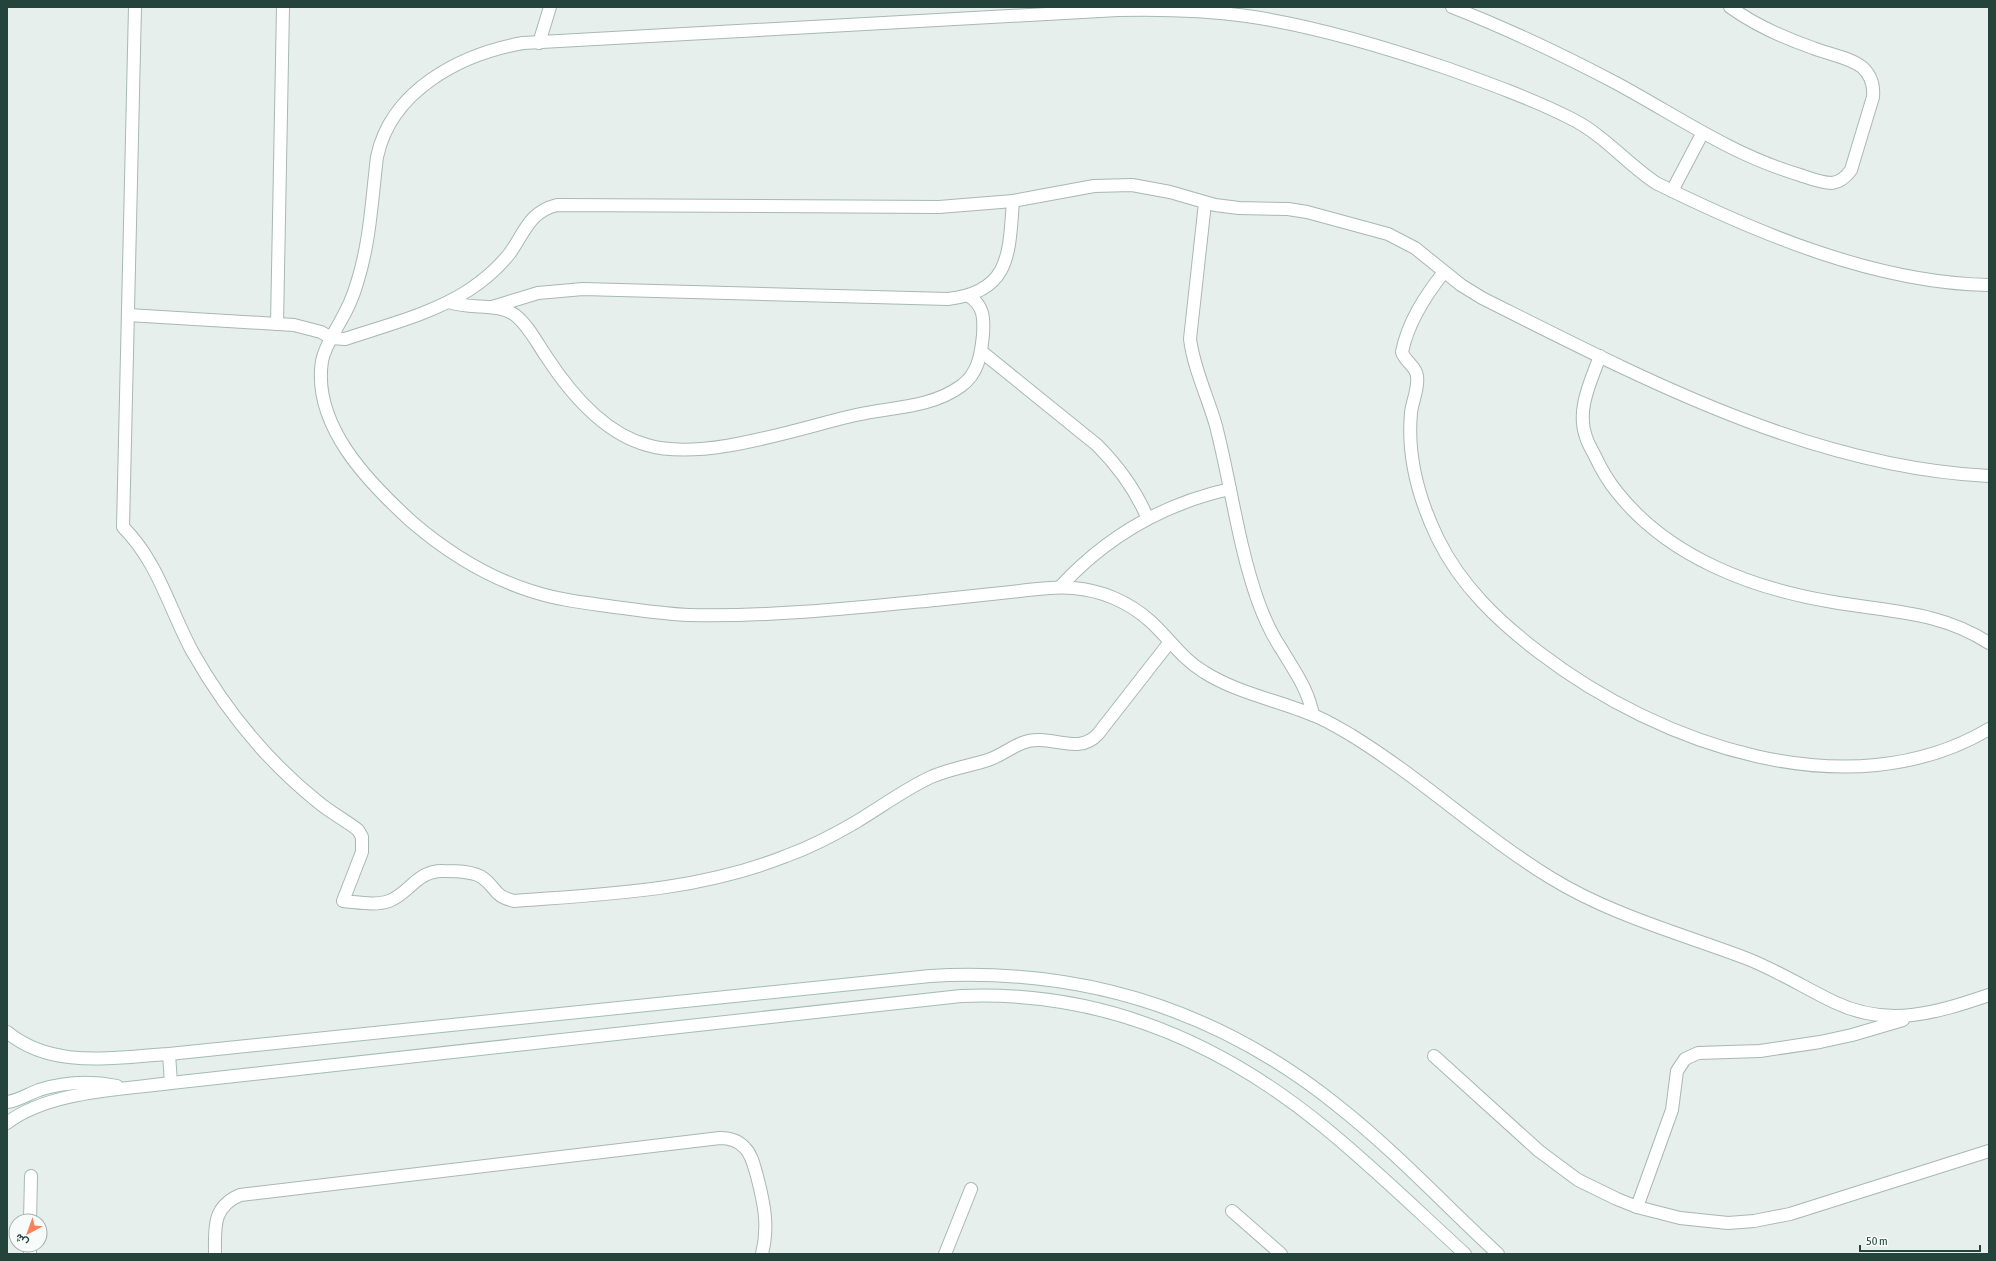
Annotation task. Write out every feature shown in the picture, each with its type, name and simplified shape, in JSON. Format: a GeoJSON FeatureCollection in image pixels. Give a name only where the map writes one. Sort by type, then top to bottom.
{"type":"FeatureCollection","features":[{"type":"Feature","properties":{"kind":"street"},"geometry":{"type":"LineString","coordinates":[[135,7],[123,527],[135,538],[149,558],[179,625],[193,652],[208,677],[242,726],[291,779],[318,803],[358,830],[362,837],[362,852],[343,901],[386,902],[400,895],[420,877],[443,871],[476,874],[488,883],[498,896],[514,901],[655,890],[696,884],[756,867],[793,854],[836,834],[932,776],[988,760],[1031,740],[1045,739],[1076,745],[1088,742],[1098,734],[1169,643]]}},
{"type":"Feature","properties":{"kind":"street"},"geometry":{"type":"LineString","coordinates":[[277,324],[283,7]]}},
{"type":"Feature","properties":{"kind":"street"},"geometry":{"type":"LineString","coordinates":[[539,43],[550,7]]}},
{"type":"Feature","properties":{"kind":"street"},"geometry":{"type":"LineString","coordinates":[[1452,7],[1522,36],[1570,59],[1656,106],[1702,134],[1763,162],[1826,182],[1838,182],[1843,179],[1851,170],[1873,97],[1874,88],[1872,80],[1862,67],[1855,63],[1798,43],[1770,30],[1730,7]]}},
{"type":"Feature","properties":{"kind":"street"},"geometry":{"type":"LineString","coordinates":[[1913,1016],[1894,1017],[1855,1011],[1837,1004],[1778,972],[1590,899],[1532,866],[1366,745],[1314,715],[1214,678],[1189,662],[1169,643],[1150,621],[1123,602],[1093,591],[1060,587],[871,606],[791,612],[699,615],[667,613],[583,603],[533,592],[487,573],[438,543],[394,505],[355,461],[330,422],[321,392],[322,361],[326,346],[351,300],[358,281],[366,246],[380,144],[385,131],[397,111],[434,79],[463,61],[494,49],[523,43],[976,12],[1161,10],[1247,16],[1330,33],[1422,60],[1473,77],[1570,118],[1601,138],[1641,173],[1672,191],[1762,230],[1845,260],[1915,277],[1989,285]]}},
{"type":"Feature","properties":{"kind":"street"},"geometry":{"type":"LineString","coordinates":[[1672,191],[1702,134]]}},
{"type":"Feature","properties":{"kind":"street"},"geometry":{"type":"LineString","coordinates":[[128,315],[277,324],[307,328],[331,338],[346,339],[449,302],[469,290],[497,267],[509,254],[535,215],[557,205],[939,208],[1013,201],[1075,188],[1113,184],[1151,188],[1205,203],[1239,208],[1288,209],[1322,216],[1388,234],[1415,248],[1444,272],[1482,298],[1600,356],[1706,405],[1800,439],[1887,462],[1947,472],[1989,476]]}},
{"type":"Feature","properties":{"kind":"street"},"geometry":{"type":"LineString","coordinates":[[492,307],[538,293],[583,289],[948,299],[969,296],[986,287],[995,279],[1006,261],[1009,252],[1013,201]]}},
{"type":"Feature","properties":{"kind":"street"},"geometry":{"type":"LineString","coordinates":[[1205,203],[1190,339],[1196,369],[1216,427],[1250,576],[1258,601],[1268,626],[1308,692],[1314,715]]}},
{"type":"Feature","properties":{"kind":"street"},"geometry":{"type":"LineString","coordinates":[[1444,272],[1430,291],[1415,317],[1402,352],[1404,358],[1415,370],[1417,378],[1411,413],[1410,444],[1414,469],[1428,517],[1450,561],[1473,593],[1526,642],[1584,684],[1640,714],[1698,739],[1758,757],[1818,765],[1848,766],[1878,764],[1916,758],[1946,749],[1989,729]]}},
{"type":"Feature","properties":{"kind":"street"},"geometry":{"type":"LineString","coordinates":[[449,302],[468,307],[492,307],[508,311],[522,321],[563,380],[598,418],[621,435],[634,441],[662,448],[690,449],[736,443],[795,431],[870,412],[930,401],[953,392],[963,385],[974,372],[982,352],[984,315],[979,305],[969,296]]}},
{"type":"Feature","properties":{"kind":"street"},"geometry":{"type":"LineString","coordinates":[[982,352],[1097,445],[1110,458],[1131,486],[1147,517]]}},
{"type":"Feature","properties":{"kind":"street"},"geometry":{"type":"LineString","coordinates":[[1600,356],[1584,401],[1583,421],[1586,437],[1612,487],[1625,503],[1655,531],[1695,557],[1726,571],[1771,588],[1833,602],[1926,616],[1961,627],[1989,643]]}},
{"type":"Feature","properties":{"kind":"street"},"geometry":{"type":"LineString","coordinates":[[1060,587],[1092,555],[1147,517],[1187,500],[1230,489]]}},
{"type":"Feature","properties":{"kind":"street"},"geometry":{"type":"LineString","coordinates":[[8,1035],[35,1049],[60,1057],[73,1058],[169,1054],[930,976],[967,974],[1000,975],[1066,982],[1104,989],[1167,1007],[1227,1033],[1285,1066],[1358,1122],[1498,1254]]}},
{"type":"Feature","properties":{"kind":"street"},"geometry":{"type":"LineString","coordinates":[[7,1123],[28,1110],[48,1102],[171,1083],[961,996],[986,995],[1036,997],[1094,1006],[1150,1024],[1206,1049],[1256,1077],[1324,1127],[1465,1254]]}},
{"type":"Feature","properties":{"kind":"street"},"geometry":{"type":"LineString","coordinates":[[1637,1207],[1672,1110],[1677,1071],[1685,1059],[1698,1053],[1760,1051],[1820,1042],[1877,1028],[1913,1016],[1989,995]]}},
{"type":"Feature","properties":{"kind":"street"},"geometry":{"type":"LineString","coordinates":[[169,1054],[171,1083]]}},
{"type":"Feature","properties":{"kind":"street"},"geometry":{"type":"LineString","coordinates":[[1434,1056],[1558,1166],[1597,1190],[1637,1207],[1680,1218],[1728,1223],[1754,1221],[1790,1214],[1989,1152]]}},
{"type":"Feature","properties":{"kind":"street"},"geometry":{"type":"LineString","coordinates":[[7,1102],[16,1100],[39,1090],[69,1084],[99,1084],[127,1089]]}},
{"type":"Feature","properties":{"kind":"street"},"geometry":{"type":"LineString","coordinates":[[215,1254],[215,1227],[218,1214],[227,1202],[240,1195],[726,1138],[745,1147],[753,1160],[765,1207],[766,1230],[762,1254]]}},
{"type":"Feature","properties":{"kind":"street"},"geometry":{"type":"LineString","coordinates":[[30,1213],[31,1176]]}},
{"type":"Feature","properties":{"kind":"street"},"geometry":{"type":"LineString","coordinates":[[945,1254],[970,1189]]}},
{"type":"Feature","properties":{"kind":"street"},"geometry":{"type":"LineString","coordinates":[[1232,1211],[1276,1252]]}}]}
